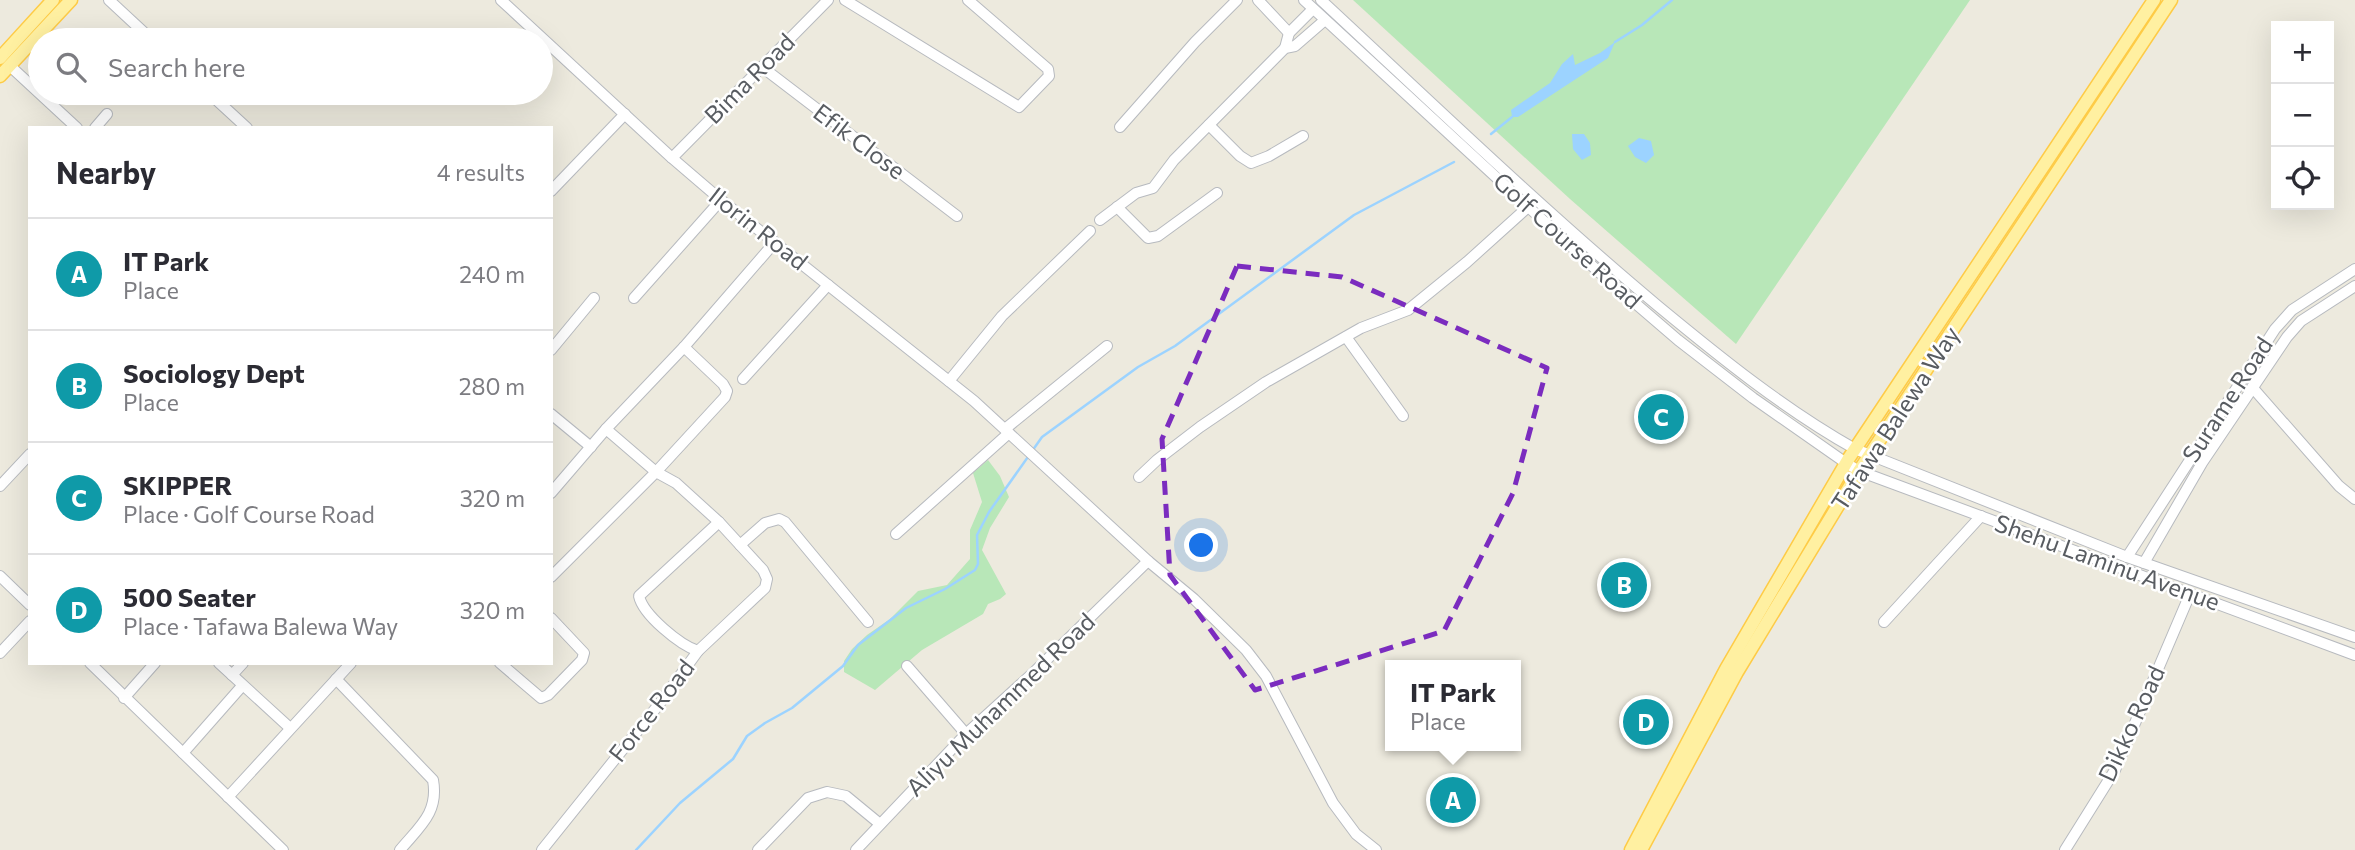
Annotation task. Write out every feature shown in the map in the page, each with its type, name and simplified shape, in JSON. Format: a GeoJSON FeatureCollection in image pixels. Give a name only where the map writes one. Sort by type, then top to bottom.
{"type":"FeatureCollection","features":[{"type":"Feature","properties":{"kind":"main road"},"geometry":{"type":"LineString","coordinates":[[31,28],[53,0]]}},
{"type":"Feature","properties":{"kind":"main road"},"geometry":{"type":"LineString","coordinates":[[41,28],[71,0]]}},
{"type":"Feature","properties":{"kind":"main road","name":"Tafawa Balewa Way"},"geometry":{"type":"LineString","coordinates":[[1632,850],[1726,669],[1846,463],[2154,0]]}},
{"type":"Feature","properties":{"kind":"main road","name":"Tafawa Balewa Way"},"geometry":{"type":"LineString","coordinates":[[1641,850],[1737,672],[1860,471],[2171,0]]}},
{"type":"Feature","properties":{"kind":"main road"},"geometry":{"type":"LineString","coordinates":[[0,76],[5,62],[28,32]]}},
{"type":"Feature","properties":{"kind":"main road"},"geometry":{"type":"LineString","coordinates":[[5,62],[28,40]]}},
{"type":"Feature","properties":{"kind":"street"},"geometry":{"type":"LineString","coordinates":[[109,0],[139,28]]}},
{"type":"Feature","properties":{"kind":"street","name":"Ilorin Road"},"geometry":{"type":"LineString","coordinates":[[501,0],[531,28]]}},
{"type":"Feature","properties":{"kind":"street","name":"Bima Road"},"geometry":{"type":"LineString","coordinates":[[672,158],[828,0]]}},
{"type":"Feature","properties":{"kind":"street"},"geometry":{"type":"LineString","coordinates":[[845,0],[1019,107],[1049,76],[1048,69],[968,0]]}},
{"type":"Feature","properties":{"kind":"street"},"geometry":{"type":"LineString","coordinates":[[1120,127],[1195,42],[1237,0]]}},
{"type":"Feature","properties":{"kind":"street"},"geometry":{"type":"LineString","coordinates":[[1258,0],[1289,33]]}},
{"type":"Feature","properties":{"kind":"street","name":"Golf Course Road"},"geometry":{"type":"LineString","coordinates":[[1304,0],[1600,273],[1688,348],[1752,398],[1860,471]]}},
{"type":"Feature","properties":{"kind":"street","name":"Golf Course Road"},"geometry":{"type":"LineString","coordinates":[[1321,0],[1608,264],[1760,387],[1817,428],[1871,456]]}},
{"type":"Feature","properties":{"kind":"street"},"geometry":{"type":"LineString","coordinates":[[1100,220],[1136,193],[1153,188],[1174,160],[1285,48],[1289,33],[1313,9]]}},
{"type":"Feature","properties":{"kind":"street"},"geometry":{"type":"LineString","coordinates":[[1285,48],[1295,46],[1325,20]]}},
{"type":"Feature","properties":{"kind":"street","name":"Ilorin Road"},"geometry":{"type":"LineString","coordinates":[[553,48],[721,201],[949,382],[1194,600],[1245,650],[1266,676],[1333,803],[1356,834],[1376,850]]}},
{"type":"Feature","properties":{"kind":"street"},"geometry":{"type":"LineString","coordinates":[[5,62],[28,83]]}},
{"type":"Feature","properties":{"kind":"street","name":"Efik Close"},"geometry":{"type":"LineString","coordinates":[[762,67],[957,216]]}},
{"type":"Feature","properties":{"kind":"street"},"geometry":{"type":"LineString","coordinates":[[52,105],[75,126]]}},
{"type":"Feature","properties":{"kind":"street"},"geometry":{"type":"LineString","coordinates":[[222,105],[245,126]]}},
{"type":"Feature","properties":{"kind":"street"},"geometry":{"type":"LineString","coordinates":[[97,126],[107,114]]}},
{"type":"Feature","properties":{"kind":"street"},"geometry":{"type":"LineString","coordinates":[[553,189],[625,114]]}},
{"type":"Feature","properties":{"kind":"street"},"geometry":{"type":"LineString","coordinates":[[1209,125],[1240,156],[1251,163],[1303,136]]}},
{"type":"Feature","properties":{"kind":"street"},"geometry":{"type":"LineString","coordinates":[[1117,207],[1148,238],[1158,236],[1217,193]]}},
{"type":"Feature","properties":{"kind":"street"},"geometry":{"type":"LineString","coordinates":[[634,298],[721,201]]}},
{"type":"Feature","properties":{"kind":"street"},"geometry":{"type":"LineString","coordinates":[[1139,477],[1200,427],[1266,382],[1346,337],[1408,310],[1528,207]]}},
{"type":"Feature","properties":{"kind":"street"},"geometry":{"type":"LineString","coordinates":[[949,382],[1002,316],[1090,231]]}},
{"type":"Feature","properties":{"kind":"street"},"geometry":{"type":"LineString","coordinates":[[553,491],[775,242]]}},
{"type":"Feature","properties":{"kind":"street"},"geometry":{"type":"LineString","coordinates":[[1600,273],[1608,264]]}},
{"type":"Feature","properties":{"kind":"street","name":"Surame Road"},"geometry":{"type":"LineString","coordinates":[[2127,556],[2274,329],[2292,310],[2355,269]]}},
{"type":"Feature","properties":{"kind":"street"},"geometry":{"type":"LineString","coordinates":[[743,379],[828,285]]}},
{"type":"Feature","properties":{"kind":"street","name":"Surame Road"},"geometry":{"type":"LineString","coordinates":[[2144,563],[2202,463],[2252,387],[2301,321],[2355,287]]}},
{"type":"Feature","properties":{"kind":"street"},"geometry":{"type":"LineString","coordinates":[[553,348],[594,298]]}},
{"type":"Feature","properties":{"kind":"street"},"geometry":{"type":"LineString","coordinates":[[1346,337],[1403,416]]}},
{"type":"Feature","properties":{"kind":"street"},"geometry":{"type":"LineString","coordinates":[[896,534],[1007,431],[1107,346]]}},
{"type":"Feature","properties":{"kind":"street"},"geometry":{"type":"LineString","coordinates":[[553,575],[656,472],[725,397],[727,391],[723,384],[684,347]]}},
{"type":"Feature","properties":{"kind":"street"},"geometry":{"type":"LineString","coordinates":[[2252,387],[2331,478],[2355,499]]}},
{"type":"Feature","properties":{"kind":"street"},"geometry":{"type":"LineString","coordinates":[[553,416],[591,447]]}},
{"type":"Feature","properties":{"kind":"street"},"geometry":{"type":"LineString","coordinates":[[606,429],[656,472],[676,483],[740,545],[765,523],[779,519],[785,522],[868,622]]}},
{"type":"Feature","properties":{"kind":"street"},"geometry":{"type":"LineString","coordinates":[[0,486],[28,456]]}},
{"type":"Feature","properties":{"kind":"street","name":"Shehu Laminu Avenue"},"geometry":{"type":"LineString","coordinates":[[1871,456],[2144,563],[2355,638]]}},
{"type":"Feature","properties":{"kind":"street","name":"Shehu Laminu Avenue"},"geometry":{"type":"LineString","coordinates":[[1860,471],[2355,655]]}},
{"type":"Feature","properties":{"kind":"street"},"geometry":{"type":"LineString","coordinates":[[1884,622],[1981,516]]}},
{"type":"Feature","properties":{"kind":"street"},"geometry":{"type":"LineString","coordinates":[[698,651],[687,647],[646,612],[639,596],[719,522]]}},
{"type":"Feature","properties":{"kind":"street","name":"Force Road"},"geometry":{"type":"LineString","coordinates":[[542,850],[660,704],[698,651],[765,588],[767,579],[763,570],[740,545]]}},
{"type":"Feature","properties":{"kind":"street","name":"Aliyu Muhammed Road"},"geometry":{"type":"LineString","coordinates":[[856,850],[966,734],[1148,561]]}},
{"type":"Feature","properties":{"kind":"street"},"geometry":{"type":"LineString","coordinates":[[0,576],[28,603]]}},
{"type":"Feature","properties":{"kind":"street","name":"Dikko Road"},"geometry":{"type":"LineString","coordinates":[[2065,850],[2115,770],[2190,594]]}},
{"type":"Feature","properties":{"kind":"street"},"geometry":{"type":"LineString","coordinates":[[502,665],[530,691],[541,698],[548,695],[582,660],[584,653],[553,620]]}},
{"type":"Feature","properties":{"kind":"street"},"geometry":{"type":"LineString","coordinates":[[0,653],[28,623]]}},
{"type":"Feature","properties":{"kind":"street"},"geometry":{"type":"LineString","coordinates":[[92,665],[283,850]]}},
{"type":"Feature","properties":{"kind":"street"},"geometry":{"type":"LineString","coordinates":[[124,698],[153,665]]}},
{"type":"Feature","properties":{"kind":"street"},"geometry":{"type":"LineString","coordinates":[[221,665],[290,728]]}},
{"type":"Feature","properties":{"kind":"street"},"geometry":{"type":"LineString","coordinates":[[232,675],[241,665]]}},
{"type":"Feature","properties":{"kind":"street"},"geometry":{"type":"LineString","coordinates":[[228,797],[349,665]]}},
{"type":"Feature","properties":{"kind":"street"},"geometry":{"type":"LineString","coordinates":[[907,666],[966,734]]}},
{"type":"Feature","properties":{"kind":"street"},"geometry":{"type":"LineString","coordinates":[[336,679],[433,780],[436,794],[432,811],[400,850]]}},
{"type":"Feature","properties":{"kind":"street"},"geometry":{"type":"LineString","coordinates":[[183,753],[242,686]]}},
{"type":"Feature","properties":{"kind":"street"},"geometry":{"type":"LineString","coordinates":[[758,850],[808,797],[827,792],[846,796],[880,824]]}},
{"type":"Feature","properties":{"kind":"highlighted area"},"geometry":{"type":"Polygon","coordinates":[[[1237,266],[1342,277],[1547,368],[1513,493],[1444,631],[1255,690],[1170,575],[1162,439],[1237,266]]]}},
{"type":"Feature","properties":{"kind":"green space"},"geometry":{"type":"Polygon","coordinates":[[[1353,0],[1970,0],[1736,344],[1570,199],[1353,0]]]}},
{"type":"Feature","properties":{"kind":"green space"},"geometry":{"type":"Polygon","coordinates":[[[988,460],[1000,476],[1009,497],[990,528],[982,550],[1006,594],[988,604],[983,614],[922,650],[875,690],[844,672],[844,661],[867,635],[890,619],[918,591],[947,585],[970,559],[970,530],[982,502],[973,473],[988,460]]]}},
{"type":"Feature","properties":{"kind":"water"},"geometry":{"type":"Polygon","coordinates":[[[1615,42],[1608,58],[1518,117],[1512,117],[1511,110],[1550,83],[1562,64],[1573,54],[1575,65],[1615,42]]]}},
{"type":"Feature","properties":{"kind":"water"},"geometry":{"type":"Polygon","coordinates":[[[1572,134],[1584,134],[1590,143],[1591,155],[1582,160],[1573,149],[1572,134]]]}},
{"type":"Feature","properties":{"kind":"water"},"geometry":{"type":"Polygon","coordinates":[[[1639,138],[1651,141],[1654,155],[1646,163],[1635,157],[1628,146],[1639,138]]]}},
{"type":"Feature","properties":{"kind":"waterway"},"geometry":{"type":"LineString","coordinates":[[1615,42],[1642,25],[1672,0]]}},
{"type":"Feature","properties":{"kind":"waterway"},"geometry":{"type":"LineString","coordinates":[[1491,134],[1512,117]]}},
{"type":"Feature","properties":{"kind":"waterway"},"geometry":{"type":"LineString","coordinates":[[636,850],[680,803],[733,759],[747,736],[792,708],[843,666],[858,645],[906,608],[945,589],[975,570],[978,564],[977,535],[989,512],[1042,437],[1138,367],[1175,346],[1354,215],[1454,162]]}},
{"type":"Feature","properties":{"kind":"place","name":"SKIPPER"},"geometry":{"type":"Point","coordinates":[1661,417]}},
{"type":"Feature","properties":{"kind":"place","name":"Sociology Dept"},"geometry":{"type":"Point","coordinates":[1624,585]}},
{"type":"Feature","properties":{"kind":"place","name":"500 Seater"},"geometry":{"type":"Point","coordinates":[1646,722]}},
{"type":"Feature","properties":{"kind":"place","name":"IT Park"},"geometry":{"type":"Point","coordinates":[1453,800]}}]}
